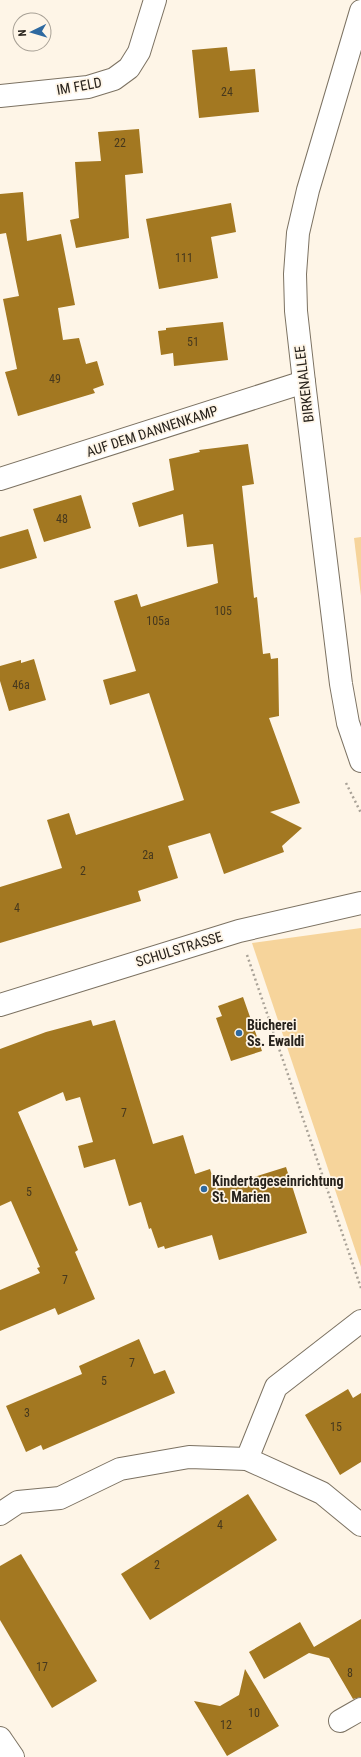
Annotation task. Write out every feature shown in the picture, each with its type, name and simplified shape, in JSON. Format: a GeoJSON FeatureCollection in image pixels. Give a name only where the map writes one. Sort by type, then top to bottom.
{"type":"FeatureCollection","features":[{"type":"Feature","properties":{"kind":"street","name":"IM FELD"},"geometry":{"type":"LineString","coordinates":[[0,96],[88,87],[114,79],[129,68],[139,52],[156,0]]}},
{"type":"Feature","properties":{"kind":"street","name":"BIRKENALLEE"},"geometry":{"type":"LineString","coordinates":[[361,11],[308,190],[298,233],[295,274],[296,311],[341,684],[348,723],[361,761]]}},
{"type":"Feature","properties":{"kind":"street","name":"AUF DEM DANNENKAMP"},"geometry":{"type":"LineString","coordinates":[[0,479],[304,382]]}},
{"type":"Feature","properties":{"kind":"street","name":"SCHULSTRASSE"},"geometry":{"type":"LineString","coordinates":[[0,1005],[239,931],[361,904]]}},
{"type":"Feature","properties":{"kind":"street"},"geometry":{"type":"LineString","coordinates":[[247,1459],[276,1387],[361,1321]]}},
{"type":"Feature","properties":{"kind":"street"},"geometry":{"type":"LineString","coordinates":[[0,1514],[18,1502],[60,1498],[120,1469],[189,1456],[247,1459],[322,1493],[361,1525]]}},
{"type":"Feature","properties":{"kind":"street"},"geometry":{"type":"LineString","coordinates":[[340,1721],[361,1709]]}},
{"type":"Feature","properties":{"kind":"street"},"geometry":{"type":"LineString","coordinates":[[0,1738],[12,1757]]}},
{"type":"Feature","properties":{"kind":"path"},"geometry":{"type":"LineString","coordinates":[[239,931],[361,1288]]}},
{"type":"Feature","properties":{"kind":"shaded area"},"geometry":{"type":"Polygon","coordinates":[[[361,537],[361,596],[354,538],[361,537]]]}},
{"type":"Feature","properties":{"kind":"shaded area"},"geometry":{"type":"Polygon","coordinates":[[[361,928],[361,1267],[252,943],[361,928]]]}},
{"type":"Feature","properties":{"kind":"building"},"geometry":{"type":"Polygon","coordinates":[[[227,47],[230,71],[255,69],[259,112],[199,118],[192,50],[227,47]]]}},
{"type":"Feature","properties":{"kind":"building"},"geometry":{"type":"Polygon","coordinates":[[[139,129],[143,173],[125,175],[129,238],[76,248],[70,220],[79,218],[75,162],[101,161],[98,132],[139,129]]]}},
{"type":"Feature","properties":{"kind":"building"},"geometry":{"type":"Polygon","coordinates":[[[23,192],[27,241],[61,234],[75,305],[58,308],[63,340],[79,338],[86,364],[97,361],[104,385],[93,389],[95,393],[18,416],[5,372],[17,369],[3,299],[19,296],[6,233],[0,234],[0,194],[23,192]]]}},
{"type":"Feature","properties":{"kind":"building"},"geometry":{"type":"Polygon","coordinates":[[[231,203],[236,232],[211,237],[218,278],[159,289],[146,219],[231,203]]]}},
{"type":"Feature","properties":{"kind":"building"},"geometry":{"type":"Polygon","coordinates":[[[223,322],[228,360],[174,366],[173,353],[161,355],[158,331],[166,330],[166,328],[223,322]]]}},
{"type":"Feature","properties":{"kind":"building"},"geometry":{"type":"Polygon","coordinates":[[[248,444],[254,484],[242,486],[254,598],[257,597],[263,654],[270,653],[271,659],[278,658],[279,716],[269,718],[300,803],[270,812],[302,828],[282,846],[284,852],[224,874],[210,833],[168,846],[178,878],[138,891],[141,901],[0,943],[0,887],[62,868],[47,820],[69,813],[76,835],[184,800],[149,693],[110,705],[103,680],[136,671],[114,601],[137,594],[141,607],[218,583],[213,544],[187,547],[183,514],[139,527],[132,503],[174,490],[169,459],[200,452],[199,450],[248,444]]]}},
{"type":"Feature","properties":{"kind":"building"},"geometry":{"type":"Polygon","coordinates":[[[81,495],[91,528],[44,542],[33,509],[81,495]]]}},
{"type":"Feature","properties":{"kind":"building"},"geometry":{"type":"Polygon","coordinates":[[[28,529],[37,558],[0,569],[0,537],[28,529]]]}},
{"type":"Feature","properties":{"kind":"building"},"geometry":{"type":"Polygon","coordinates":[[[34,659],[46,700],[9,711],[0,681],[0,666],[21,660],[21,663],[34,659]]]}},
{"type":"Feature","properties":{"kind":"building","name":"Bücherei Ss. Ewaldi"},"geometry":{"type":"Polygon","coordinates":[[[243,997],[262,1051],[231,1061],[216,1018],[222,1016],[218,1006],[243,997]]]}},
{"type":"Feature","properties":{"kind":"building"},"geometry":{"type":"Polygon","coordinates":[[[91,1020],[93,1026],[115,1020],[153,1144],[183,1135],[195,1174],[210,1169],[216,1189],[286,1167],[307,1233],[219,1260],[212,1235],[165,1249],[164,1246],[158,1248],[151,1228],[149,1229],[141,1202],[129,1206],[115,1159],[84,1168],[78,1146],[93,1142],[80,1097],[66,1101],[63,1092],[18,1112],[78,1250],[75,1252],[95,1299],[58,1315],[55,1308],[0,1331],[0,1290],[40,1273],[37,1268],[40,1267],[11,1201],[0,1206],[0,1049],[46,1032],[91,1020]]]}},
{"type":"Feature","properties":{"kind":"building"},"geometry":{"type":"Polygon","coordinates":[[[139,1339],[154,1374],[165,1370],[175,1393],[43,1450],[41,1445],[26,1452],[6,1406],[82,1374],[79,1366],[139,1339]]]}},
{"type":"Feature","properties":{"kind":"building"},"geometry":{"type":"Polygon","coordinates":[[[348,1389],[353,1398],[361,1393],[361,1462],[340,1475],[305,1415],[348,1389]]]}},
{"type":"Feature","properties":{"kind":"building"},"geometry":{"type":"Polygon","coordinates":[[[248,1494],[277,1540],[150,1620],[121,1574],[248,1494]]]}},
{"type":"Feature","properties":{"kind":"building"},"geometry":{"type":"Polygon","coordinates":[[[21,1554],[97,1681],[52,1708],[0,1620],[0,1566],[21,1554]]]}},
{"type":"Feature","properties":{"kind":"building"},"geometry":{"type":"Polygon","coordinates":[[[361,1619],[361,1697],[353,1699],[329,1658],[309,1653],[264,1679],[249,1652],[300,1622],[314,1647],[361,1619]]]}},
{"type":"Feature","properties":{"kind":"building"},"geometry":{"type":"Polygon","coordinates":[[[245,1669],[279,1726],[227,1756],[194,1701],[220,1706],[239,1695],[245,1669]]]}},
{"type":"Feature","properties":{"kind":"place","name":"Bücherei Ss. Ewaldi"},"geometry":{"type":"Point","coordinates":[239,1033]}},
{"type":"Feature","properties":{"kind":"place","name":"Kindertageseinrichtung St. Marien"},"geometry":{"type":"Point","coordinates":[204,1189]}}]}
